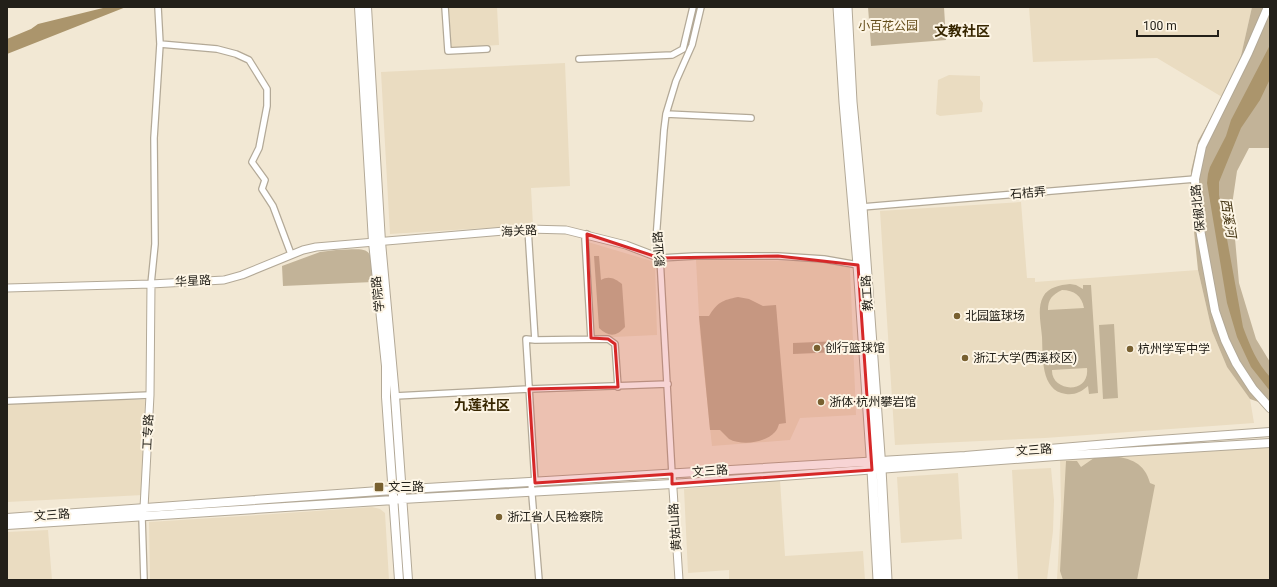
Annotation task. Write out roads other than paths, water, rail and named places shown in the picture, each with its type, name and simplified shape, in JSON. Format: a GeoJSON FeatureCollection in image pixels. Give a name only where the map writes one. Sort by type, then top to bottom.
{"type":"FeatureCollection","features":[{"type":"Feature","properties":{"kind":"main road","name":"学院路"},"geometry":{"type":"LineString","coordinates":[[359,7],[386,366],[386,398],[408,580]]}},
{"type":"Feature","properties":{"kind":"main road","name":"学院路"},"geometry":{"type":"LineString","coordinates":[[367,7],[377,242],[395,396],[399,580]]}},
{"type":"Feature","properties":{"kind":"main road","name":"教工路"},"geometry":{"type":"LineString","coordinates":[[838,7],[844,102],[887,580]]}},
{"type":"Feature","properties":{"kind":"main road","name":"教工路"},"geometry":{"type":"LineString","coordinates":[[847,7],[852,102],[862,207],[876,465],[878,580]]}},
{"type":"Feature","properties":{"kind":"main road","name":"保俶北路"},"geometry":{"type":"LineString","coordinates":[[1268,7],[1248,54],[1202,146],[1195,179],[1200,235],[1215,311],[1225,340],[1236,363],[1253,389],[1270,408]]}},
{"type":"Feature","properties":{"kind":"main road","name":"文三路"},"geometry":{"type":"LineString","coordinates":[[533,486],[672,484],[965,456],[1270,432]]}},
{"type":"Feature","properties":{"kind":"main road","name":"文三路"},"geometry":{"type":"LineString","coordinates":[[7,518],[144,508],[398,495],[533,486],[672,474],[1056,456],[1270,443]]}},
{"type":"Feature","properties":{"kind":"main road","name":"文三路"},"geometry":{"type":"LineString","coordinates":[[7,525],[142,517],[398,495]]}},
{"type":"Feature","properties":{"kind":"street"},"geometry":{"type":"LineString","coordinates":[[151,284],[155,244],[154,138],[160,44],[158,7]]}},
{"type":"Feature","properties":{"kind":"street"},"geometry":{"type":"LineString","coordinates":[[445,7],[448,51],[487,49]]}},
{"type":"Feature","properties":{"kind":"street"},"geometry":{"type":"LineString","coordinates":[[579,59],[672,55],[683,49],[693,7]]}},
{"type":"Feature","properties":{"kind":"street","name":"影业路"},"geometry":{"type":"LineString","coordinates":[[672,474],[660,258],[656,240],[666,114],[676,81],[692,45],[701,7]]}},
{"type":"Feature","properties":{"kind":"street"},"geometry":{"type":"LineString","coordinates":[[160,44],[217,49],[236,54],[249,60],[267,89],[266,106],[259,148],[252,162],[265,180],[262,189],[273,206],[291,254]]}},
{"type":"Feature","properties":{"kind":"street"},"geometry":{"type":"LineString","coordinates":[[666,114],[751,118]]}},
{"type":"Feature","properties":{"kind":"street","name":"石桔弄"},"geometry":{"type":"LineString","coordinates":[[862,207],[1195,179]]}},
{"type":"Feature","properties":{"kind":"street"},"geometry":{"type":"LineString","coordinates":[[528,229],[535,340]]}},
{"type":"Feature","properties":{"kind":"street","name":"海关路"},"geometry":{"type":"LineString","coordinates":[[377,242],[528,229],[566,230],[587,234],[626,245],[660,258]]}},
{"type":"Feature","properties":{"kind":"street"},"geometry":{"type":"LineString","coordinates":[[587,234],[585,239],[591,338]]}},
{"type":"Feature","properties":{"kind":"street","name":"华星路"},"geometry":{"type":"LineString","coordinates":[[7,288],[151,284],[224,280],[242,275],[291,254],[316,247],[377,242]]}},
{"type":"Feature","properties":{"kind":"street"},"geometry":{"type":"LineString","coordinates":[[660,258],[695,256],[778,256],[824,259],[858,265]]}},
{"type":"Feature","properties":{"kind":"street","name":"工专路"},"geometry":{"type":"LineString","coordinates":[[144,580],[142,517],[144,508],[150,394],[151,284]]}},
{"type":"Feature","properties":{"kind":"street"},"geometry":{"type":"LineString","coordinates":[[539,580],[533,486],[530,389],[526,339],[608,339],[615,344],[618,387]]}},
{"type":"Feature","properties":{"kind":"street"},"geometry":{"type":"LineString","coordinates":[[395,396],[668,384]]}},
{"type":"Feature","properties":{"kind":"street"},"geometry":{"type":"LineString","coordinates":[[7,401],[150,394]]}},
{"type":"Feature","properties":{"kind":"street","name":"黄姑山路"},"geometry":{"type":"LineString","coordinates":[[672,474],[679,580]]}},
{"type":"Feature","properties":{"kind":"place","name":"北园篮球场"},"geometry":{"type":"Point","coordinates":[957,316]}},
{"type":"Feature","properties":{"kind":"place","name":"创行篮球馆"},"geometry":{"type":"Point","coordinates":[817,348]}},
{"type":"Feature","properties":{"kind":"place","name":"杭州学军中学"},"geometry":{"type":"Point","coordinates":[1130,349]}},
{"type":"Feature","properties":{"kind":"place","name":"浙江大学(西溪校区)"},"geometry":{"type":"Point","coordinates":[965,358]}},
{"type":"Feature","properties":{"kind":"place","name":"浙体·杭州攀岩馆"},"geometry":{"type":"Point","coordinates":[821,402]}},
{"type":"Feature","properties":{"kind":"place","name":"文三路"},"geometry":{"type":"Point","coordinates":[379,487]}},
{"type":"Feature","properties":{"kind":"place","name":"浙江省人民检察院"},"geometry":{"type":"Point","coordinates":[499,517]}},
{"type":"Feature","properties":{"kind":"district","name":"文教社区"},"geometry":{"type":"Point","coordinates":[962,31]}},
{"type":"Feature","properties":{"kind":"district","name":"九莲社区"},"geometry":{"type":"Point","coordinates":[482,405]}},
{"type":"Feature","properties":{"kind":"park label","name":"小百花公园"},"geometry":{"type":"Point","coordinates":[888,26]}},
{"type":"Feature","properties":{"kind":"water label","name":"西溪河"},"geometry":{"type":"Point","coordinates":[1229,218]}}]}
